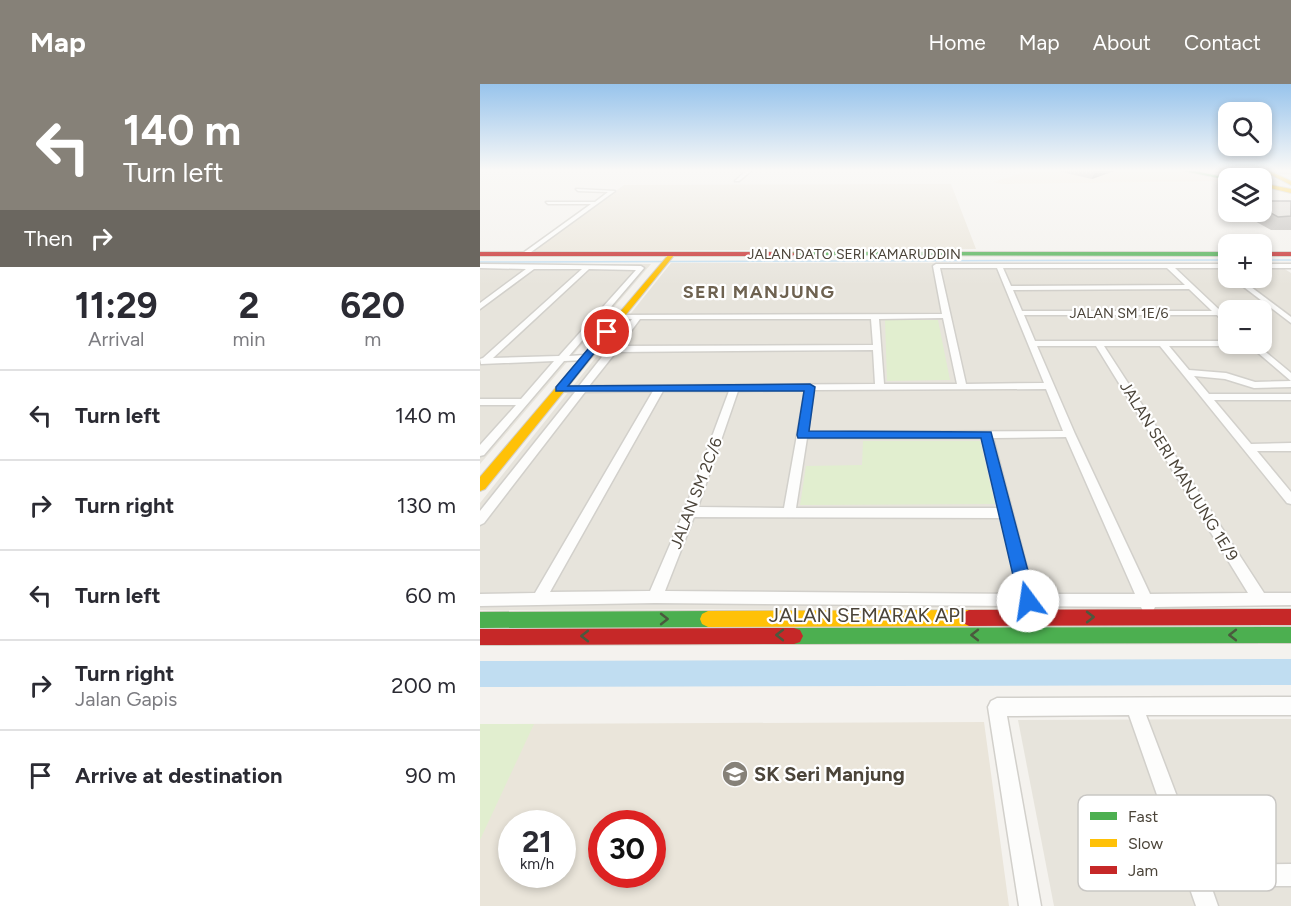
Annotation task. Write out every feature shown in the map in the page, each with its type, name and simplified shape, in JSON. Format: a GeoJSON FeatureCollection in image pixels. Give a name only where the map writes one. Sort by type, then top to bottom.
{"type":"FeatureCollection","features":[{"type":"Feature","properties":{"kind":"street"},"geometry":{"type":"LineString","coordinates":[[525,254],[589,208]]}},
{"type":"Feature","properties":{"kind":"street","name":"JALAN DATO SERI KAMARUDDIN"},"geometry":{"type":"LineString","coordinates":[[480,254],[668,258],[1218,254]]}},
{"type":"Feature","properties":{"kind":"street"},"geometry":{"type":"LineString","coordinates":[[480,452],[525,402],[620,318],[668,258]]}},
{"type":"Feature","properties":{"kind":"street"},"geometry":{"type":"LineString","coordinates":[[480,266],[641,268],[575,360],[560,389],[480,486]]}},
{"type":"Feature","properties":{"kind":"street"},"geometry":{"type":"LineString","coordinates":[[480,307],[533,266]]}},
{"type":"Feature","properties":{"kind":"street"},"geometry":{"type":"LineString","coordinates":[[962,387],[936,266],[1218,266]]}},
{"type":"Feature","properties":{"kind":"street"},"geometry":{"type":"LineString","coordinates":[[999,266],[1070,434],[1160,634]]}},
{"type":"Feature","properties":{"kind":"street"},"geometry":{"type":"LineString","coordinates":[[1169,266],[1218,312]]}},
{"type":"Feature","properties":{"kind":"street"},"geometry":{"type":"LineString","coordinates":[[482,361],[588,267]]}},
{"type":"Feature","properties":{"kind":"street"},"geometry":{"type":"LineString","coordinates":[[1010,288],[1192,287]]}},
{"type":"Feature","properties":{"kind":"street"},"geometry":{"type":"LineString","coordinates":[[1248,288],[1291,321]]}},
{"type":"Feature","properties":{"kind":"street","name":"JALAN SM 1E/6"},"geometry":{"type":"LineString","coordinates":[[1020,313],[1218,313]]}},
{"type":"Feature","properties":{"kind":"street"},"geometry":{"type":"LineString","coordinates":[[875,316],[880,387]]}},
{"type":"Feature","properties":{"kind":"street"},"geometry":{"type":"LineString","coordinates":[[620,318],[945,316]]}},
{"type":"Feature","properties":{"kind":"street"},"geometry":{"type":"LineString","coordinates":[[480,520],[638,317]]}},
{"type":"Feature","properties":{"kind":"street"},"geometry":{"type":"LineString","coordinates":[[1032,343],[1100,347],[1218,345]]}},
{"type":"Feature","properties":{"kind":"street"},"geometry":{"type":"LineString","coordinates":[[615,349],[878,347]]}},
{"type":"Feature","properties":{"kind":"street","name":"JALAN SERI MANJUNG 1E/9"},"geometry":{"type":"LineString","coordinates":[[1100,347],[1260,599]]}},
{"type":"Feature","properties":{"kind":"street"},"geometry":{"type":"LineString","coordinates":[[1165,347],[1291,500]]}},
{"type":"Feature","properties":{"kind":"street"},"geometry":{"type":"LineString","coordinates":[[1263,354],[1291,378]]}},
{"type":"Feature","properties":{"kind":"street"},"geometry":{"type":"LineString","coordinates":[[482,361],[575,360]]}},
{"type":"Feature","properties":{"kind":"street"},"geometry":{"type":"LineString","coordinates":[[1187,373],[1226,376],[1254,385],[1291,384]]}},
{"type":"Feature","properties":{"kind":"street"},"geometry":{"type":"LineString","coordinates":[[560,389],[1050,386]]}},
{"type":"Feature","properties":{"kind":"street","name":"JALAN SM 2C/6"},"geometry":{"type":"LineString","coordinates":[[655,597],[690,512],[735,387]]}},
{"type":"Feature","properties":{"kind":"street"},"geometry":{"type":"LineString","coordinates":[[789,512],[810,387]]}},
{"type":"Feature","properties":{"kind":"street"},"geometry":{"type":"LineString","coordinates":[[539,599],[660,388]]}},
{"type":"Feature","properties":{"kind":"street"},"geometry":{"type":"LineString","coordinates":[[1207,397],[1291,397]]}},
{"type":"Feature","properties":{"kind":"street"},"geometry":{"type":"LineString","coordinates":[[480,402],[525,402]]}},
{"type":"Feature","properties":{"kind":"street"},"geometry":{"type":"LineString","coordinates":[[802,435],[1070,434]]}},
{"type":"Feature","properties":{"kind":"street"},"geometry":{"type":"LineString","coordinates":[[987,435],[1028,601]]}},
{"type":"Feature","properties":{"kind":"street"},"geometry":{"type":"LineString","coordinates":[[1248,447],[1291,447]]}},
{"type":"Feature","properties":{"kind":"street"},"geometry":{"type":"LineString","coordinates":[[480,452],[510,451]]}},
{"type":"Feature","properties":{"kind":"street"},"geometry":{"type":"LineString","coordinates":[[690,512],[1006,513]]}},
{"type":"Feature","properties":{"kind":"street"},"geometry":{"type":"LineString","coordinates":[[480,600],[655,597],[1028,601],[1291,599]]}},
{"type":"Feature","properties":{"kind":"street","name":"JALAN SEMARAK API"},"geometry":{"type":"LineString","coordinates":[[480,620],[1291,617]]}},
{"type":"Feature","properties":{"kind":"street","name":"JALAN SEMARAK API"},"geometry":{"type":"LineString","coordinates":[[480,637],[1291,635]]}},
{"type":"Feature","properties":{"kind":"street"},"geometry":{"type":"LineString","coordinates":[[1030,906],[997,707],[1291,706]]}},
{"type":"Feature","properties":{"kind":"street"},"geometry":{"type":"LineString","coordinates":[[1135,708],[1167,795]]}},
{"type":"Feature","properties":{"kind":"street"},"geometry":{"type":"LineString","coordinates":[[1276,875],[1291,875]]}},
{"type":"Feature","properties":{"kind":"street"},"geometry":{"type":"LineString","coordinates":[[1202,891],[1207,906]]}},
{"type":"Feature","properties":{"kind":"shaded area"},"geometry":{"type":"Polygon","coordinates":[[[591,208],[960,208],[976,249],[532,251],[591,208]]]}},
{"type":"Feature","properties":{"kind":"shaded area"},"geometry":{"type":"Polygon","coordinates":[[[671,263],[1218,263],[1218,288],[1272,288],[1272,263],[1291,273],[1291,607],[480,610],[480,503],[671,263]]]}},
{"type":"Feature","properties":{"kind":"shaded area"},"geometry":{"type":"Polygon","coordinates":[[[480,264],[651,264],[480,464],[480,264]]]}},
{"type":"Feature","properties":{"kind":"shaded area"},"geometry":{"type":"Polygon","coordinates":[[[1291,719],[1291,906],[1054,906],[1018,720],[1291,719]]]}},
{"type":"Feature","properties":{"kind":"shaded area","name":"SK Seri Manjung"},"geometry":{"type":"Polygon","coordinates":[[[984,722],[1009,906],[480,906],[480,724],[984,722]]]}},
{"type":"Feature","properties":{"kind":"green space"},"geometry":{"type":"Polygon","coordinates":[[[885,320],[938,320],[950,380],[887,381],[885,320]]]}},
{"type":"Feature","properties":{"kind":"green space"},"geometry":{"type":"Polygon","coordinates":[[[863,441],[980,441],[995,504],[800,505],[806,466],[862,465],[863,441]]]}},
{"type":"Feature","properties":{"kind":"green space"},"geometry":{"type":"Polygon","coordinates":[[[480,724],[534,724],[480,840],[480,724]]]}},
{"type":"Feature","properties":{"kind":"building"},"geometry":{"type":"Polygon","coordinates":[[[1272,208],[1291,208],[1291,216],[1278,217],[1272,214],[1272,208]]]}},
{"type":"Feature","properties":{"kind":"waterway"},"geometry":{"type":"LineString","coordinates":[[480,262],[1218,260]]}},
{"type":"Feature","properties":{"kind":"waterway"},"geometry":{"type":"LineString","coordinates":[[1272,260],[1291,260]]}},
{"type":"Feature","properties":{"kind":"waterway"},"geometry":{"type":"LineString","coordinates":[[480,674],[1291,672]]}},
{"type":"Feature","properties":{"kind":"traffic: fast"},"geometry":{"type":"LineString","coordinates":[[792,254],[1218,254]]}},
{"type":"Feature","properties":{"kind":"traffic: fast"},"geometry":{"type":"LineString","coordinates":[[480,620],[708,619]]}},
{"type":"Feature","properties":{"kind":"traffic: fast"},"geometry":{"type":"LineString","coordinates":[[794,636],[1291,635]]}},
{"type":"Feature","properties":{"kind":"traffic: slow"},"geometry":{"type":"LineString","coordinates":[[480,486],[672,254]]}},
{"type":"Feature","properties":{"kind":"traffic: slow"},"geometry":{"type":"LineString","coordinates":[[708,619],[969,618]]}},
{"type":"Feature","properties":{"kind":"traffic: jam"},"geometry":{"type":"LineString","coordinates":[[480,254],[792,254]]}},
{"type":"Feature","properties":{"kind":"traffic: jam"},"geometry":{"type":"LineString","coordinates":[[1272,254],[1291,254]]}},
{"type":"Feature","properties":{"kind":"traffic: jam"},"geometry":{"type":"LineString","coordinates":[[969,618],[1291,617]]}},
{"type":"Feature","properties":{"kind":"traffic: jam"},"geometry":{"type":"LineString","coordinates":[[480,637],[794,636]]}},
{"type":"Feature","properties":{"kind":"place","name":"SK Seri Manjung"},"geometry":{"type":"Point","coordinates":[735,774]}},
{"type":"Feature","properties":{"kind":"district","name":"SERI MANJUNG"},"geometry":{"type":"Point","coordinates":[759,292]}},
{"type":"Feature","properties":{"kind":"route"},"geometry":{"type":"LineString","coordinates":[[607,332],[560,389],[810,387],[802,435],[987,435],[1028,601]]}}]}
